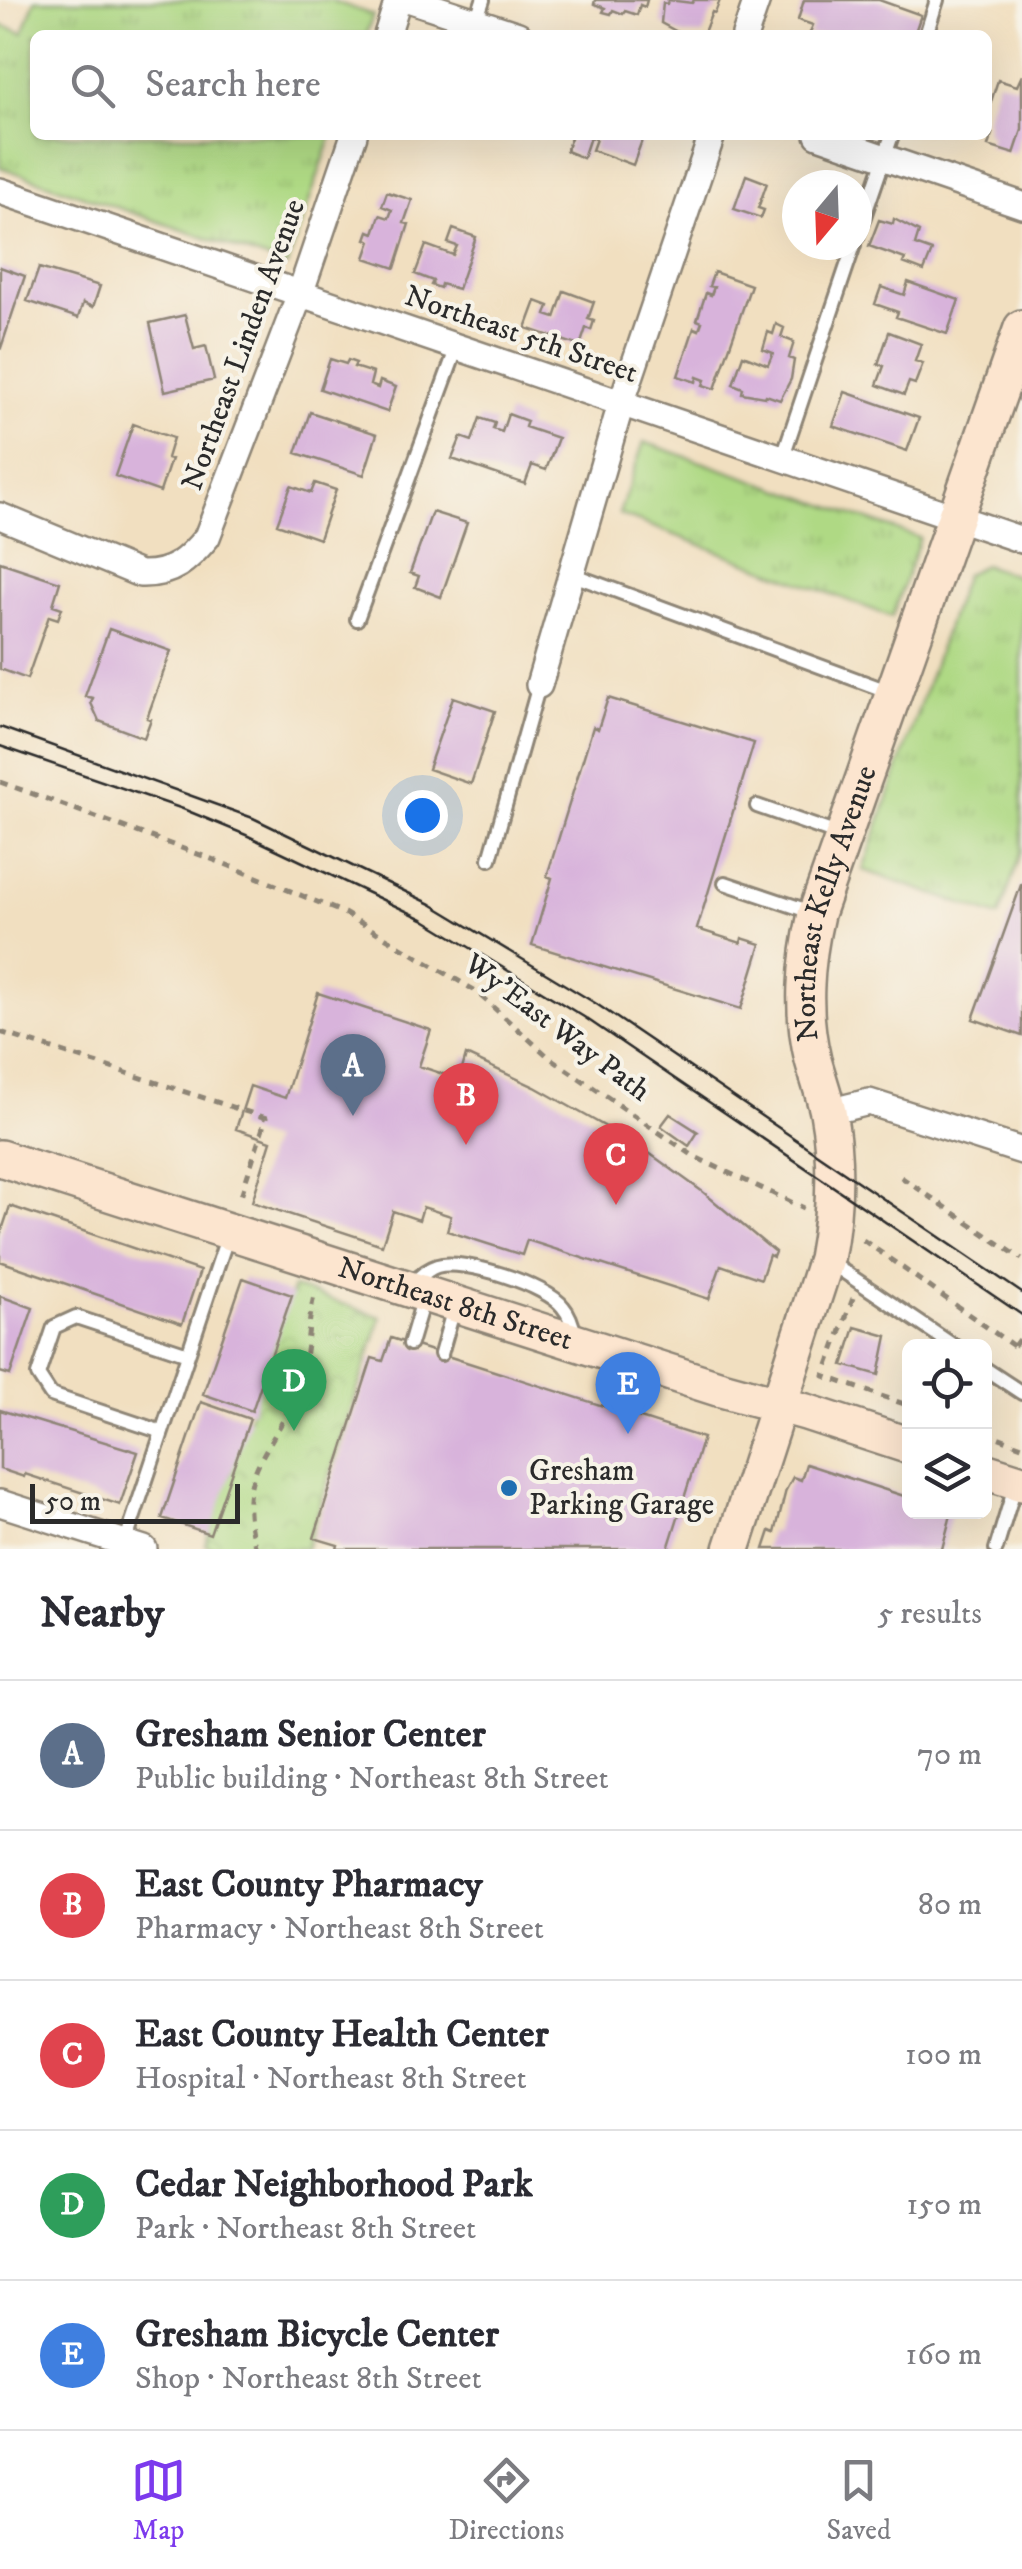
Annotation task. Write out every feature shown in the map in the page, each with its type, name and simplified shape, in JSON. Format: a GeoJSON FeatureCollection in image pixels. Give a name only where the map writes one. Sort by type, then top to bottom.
{"type":"FeatureCollection","features":[{"type":"Feature","properties":{"kind":"street"},"geometry":{"type":"LineString","coordinates":[[389,30],[398,0]]}},
{"type":"Feature","properties":{"kind":"street"},"geometry":{"type":"LineString","coordinates":[[411,0],[479,11],[510,30]]}},
{"type":"Feature","properties":{"kind":"street"},"geometry":{"type":"LineString","coordinates":[[747,30],[757,0]]}},
{"type":"Feature","properties":{"kind":"street","name":"Northeast Linden Avenue"},"geometry":{"type":"LineString","coordinates":[[0,516],[125,570],[159,574],[177,567],[207,537],[300,294],[352,140]]}},
{"type":"Feature","properties":{"kind":"street"},"geometry":{"type":"LineString","coordinates":[[539,685],[621,404],[710,140]]}},
{"type":"Feature","properties":{"kind":"street"},"geometry":{"type":"LineString","coordinates":[[850,140],[888,146],[1022,205]]}},
{"type":"Feature","properties":{"kind":"street","name":"Northeast 5th Street"},"geometry":{"type":"LineString","coordinates":[[0,191],[1022,540]]}},
{"type":"Feature","properties":{"kind":"street","name":"Northeast Kelly Avenue"},"geometry":{"type":"LineString","coordinates":[[732,1549],[826,1259],[848,1232],[828,1112],[813,1060],[806,1016],[807,962],[816,914],[1022,328]]}},
{"type":"Feature","properties":{"kind":"street"},"geometry":{"type":"LineString","coordinates":[[828,1112],[869,1102],[1022,1151]]}},
{"type":"Feature","properties":{"kind":"street","name":"Northeast 8th Street"},"geometry":{"type":"LineString","coordinates":[[0,1158],[902,1443]]}},
{"type":"Feature","properties":{"kind":"street"},"geometry":{"type":"LineString","coordinates":[[0,1503],[134,1546]]}},
{"type":"Feature","properties":{"kind":"lane"},"geometry":{"type":"LineString","coordinates":[[928,30],[938,0]]}},
{"type":"Feature","properties":{"kind":"lane"},"geometry":{"type":"LineString","coordinates":[[872,193],[888,146]]}},
{"type":"Feature","properties":{"kind":"lane"},"geometry":{"type":"LineString","coordinates":[[782,459],[849,260]]}},
{"type":"Feature","properties":{"kind":"lane"},"geometry":{"type":"LineString","coordinates":[[357,619],[457,348]]}},
{"type":"Feature","properties":{"kind":"lane"},"geometry":{"type":"LineString","coordinates":[[571,574],[892,693]]}},
{"type":"Feature","properties":{"kind":"lane"},"geometry":{"type":"LineString","coordinates":[[490,859],[539,685]]}},
{"type":"Feature","properties":{"kind":"lane"},"geometry":{"type":"LineString","coordinates":[[758,806],[842,836]]}},
{"type":"Feature","properties":{"kind":"lane"},"geometry":{"type":"LineString","coordinates":[[725,884],[816,914]]}},
{"type":"Feature","properties":{"kind":"lane"},"geometry":{"type":"LineString","coordinates":[[134,1546],[162,1432],[230,1232]]}},
{"type":"Feature","properties":{"kind":"lane"},"geometry":{"type":"LineString","coordinates":[[826,1259],[944,1339]]}},
{"type":"Feature","properties":{"kind":"lane"},"geometry":{"type":"LineString","coordinates":[[410,1344],[436,1266],[454,1263],[526,1284],[554,1297],[563,1306],[577,1343]]}},
{"type":"Feature","properties":{"kind":"lane"},"geometry":{"type":"LineString","coordinates":[[429,1296],[440,1354]]}},
{"type":"Feature","properties":{"kind":"lane"},"geometry":{"type":"LineString","coordinates":[[162,1432],[51,1396],[38,1375],[54,1326],[76,1317],[188,1354]]}},
{"type":"Feature","properties":{"kind":"lane"},"geometry":{"type":"LineString","coordinates":[[992,1373],[1022,1393]]}},
{"type":"Feature","properties":{"kind":"lane"},"geometry":{"type":"LineString","coordinates":[[996,1549],[1008,1478]]}},
{"type":"Feature","properties":{"kind":"path","name":"Wy'East Way Path"},"geometry":{"type":"LineString","coordinates":[[0,782],[225,864],[344,913],[474,990],[550,1058],[695,1156],[848,1232],[1022,1352]]}},
{"type":"Feature","properties":{"kind":"path"},"geometry":{"type":"LineString","coordinates":[[0,1032],[266,1118],[230,1232]]}},
{"type":"Feature","properties":{"kind":"path"},"geometry":{"type":"LineString","coordinates":[[901,1177],[1022,1259]]}},
{"type":"Feature","properties":{"kind":"path"},"geometry":{"type":"LineString","coordinates":[[848,1232],[858,1281],[824,1376],[902,1403]]}},
{"type":"Feature","properties":{"kind":"path"},"geometry":{"type":"LineString","coordinates":[[256,1549],[246,1512],[250,1487],[297,1390],[310,1340],[313,1298],[325,1262]]}},
{"type":"Feature","properties":{"kind":"path"},"geometry":{"type":"LineString","coordinates":[[1014,1346],[1022,1335]]}},
{"type":"Feature","properties":{"kind":"path"},"geometry":{"type":"LineString","coordinates":[[992,1435],[1022,1446]]}},
{"type":"Feature","properties":{"kind":"green space"},"geometry":{"type":"Polygon","coordinates":[[[35,0],[330,0],[373,15],[368,30],[30,30],[30,140],[330,140],[287,266],[0,167],[0,25],[23,33],[35,0]]]}},
{"type":"Feature","properties":{"kind":"green space"},"geometry":{"type":"Polygon","coordinates":[[[644,442],[920,538],[892,617],[619,514],[644,442]]]}},
{"type":"Feature","properties":{"kind":"green space"},"geometry":{"type":"Polygon","coordinates":[[[984,565],[1022,578],[1022,850],[999,917],[863,870],[965,574],[984,565]]]}},
{"type":"Feature","properties":{"kind":"green space"},"geometry":{"type":"Polygon","coordinates":[[[293,1287],[381,1317],[306,1549],[217,1549],[205,1545],[293,1287]]]}},
{"type":"Feature","properties":{"kind":"building"},"geometry":{"type":"Polygon","coordinates":[[[595,0],[647,0],[645,7],[640,5],[637,15],[603,12],[605,8],[594,4],[595,0]]]}},
{"type":"Feature","properties":{"kind":"building"},"geometry":{"type":"Polygon","coordinates":[[[668,0],[720,0],[705,30],[674,30],[661,23],[663,3],[668,0]]]}},
{"type":"Feature","properties":{"kind":"building"},"geometry":{"type":"Polygon","coordinates":[[[804,0],[879,0],[921,15],[916,30],[811,30],[813,25],[798,20],[804,0]]]}},
{"type":"Feature","properties":{"kind":"building"},"geometry":{"type":"Polygon","coordinates":[[[1022,75],[1022,130],[1014,154],[988,146],[992,140],[992,99],[998,80],[1017,86],[1022,75]]]}},
{"type":"Feature","properties":{"kind":"building"},"geometry":{"type":"Polygon","coordinates":[[[570,140],[589,140],[583,158],[566,151],[570,140]]]}},
{"type":"Feature","properties":{"kind":"building"},"geometry":{"type":"Polygon","coordinates":[[[596,140],[642,140],[633,165],[592,150],[596,140]]]}},
{"type":"Feature","properties":{"kind":"building"},"geometry":{"type":"Polygon","coordinates":[[[746,175],[767,183],[758,208],[764,210],[761,218],[734,209],[746,175]]]}},
{"type":"Feature","properties":{"kind":"building"},"geometry":{"type":"Polygon","coordinates":[[[387,192],[412,200],[395,268],[365,258],[371,241],[366,239],[369,231],[374,233],[380,215],[389,218],[392,210],[382,206],[387,192]]]}},
{"type":"Feature","properties":{"kind":"building"},"geometry":{"type":"Polygon","coordinates":[[[894,219],[919,232],[915,245],[932,251],[924,271],[872,247],[879,220],[893,224],[894,219]]]}},
{"type":"Feature","properties":{"kind":"building"},"geometry":{"type":"Polygon","coordinates":[[[453,229],[476,237],[458,289],[441,284],[440,288],[415,274],[426,245],[453,255],[457,246],[448,243],[453,229]]]}},
{"type":"Feature","properties":{"kind":"building"},"geometry":{"type":"Polygon","coordinates":[[[0,267],[25,276],[1,348],[0,347],[0,267]]]}},
{"type":"Feature","properties":{"kind":"building"},"geometry":{"type":"Polygon","coordinates":[[[39,268],[100,286],[93,307],[83,303],[78,318],[27,301],[39,268]]]}},
{"type":"Feature","properties":{"kind":"building"},"geometry":{"type":"Polygon","coordinates":[[[714,272],[751,285],[715,389],[703,385],[705,380],[697,377],[696,382],[678,376],[694,328],[699,330],[702,322],[697,320],[706,293],[711,295],[714,287],[709,286],[714,272]]]}},
{"type":"Feature","properties":{"kind":"building"},"geometry":{"type":"Polygon","coordinates":[[[908,282],[959,300],[947,334],[896,317],[898,312],[875,304],[881,287],[904,295],[908,282]]]}},
{"type":"Feature","properties":{"kind":"building"},"geometry":{"type":"Polygon","coordinates":[[[564,291],[594,302],[588,319],[594,321],[591,330],[586,328],[580,346],[526,328],[536,301],[549,306],[546,315],[555,318],[564,291]]]}},
{"type":"Feature","properties":{"kind":"building"},"geometry":{"type":"Polygon","coordinates":[[[185,315],[194,349],[206,346],[214,380],[165,391],[150,323],[185,315]]]}},
{"type":"Feature","properties":{"kind":"building"},"geometry":{"type":"Polygon","coordinates":[[[776,324],[784,328],[781,337],[794,342],[789,358],[794,360],[791,379],[780,400],[742,393],[743,388],[733,384],[743,355],[768,365],[773,353],[763,349],[768,332],[773,334],[776,324]]]}},
{"type":"Feature","properties":{"kind":"building"},"geometry":{"type":"Polygon","coordinates":[[[889,332],[921,344],[915,361],[923,363],[915,384],[909,382],[904,395],[877,385],[884,366],[878,364],[889,332]]]}},
{"type":"Feature","properties":{"kind":"building"},"geometry":{"type":"Polygon","coordinates":[[[330,359],[346,364],[348,360],[356,363],[354,367],[373,373],[370,385],[378,388],[380,381],[396,387],[387,412],[320,389],[330,359]]]}},
{"type":"Feature","properties":{"kind":"building"},"geometry":{"type":"Polygon","coordinates":[[[845,392],[919,418],[907,451],[833,426],[845,392]]]}},
{"type":"Feature","properties":{"kind":"building"},"geometry":{"type":"Polygon","coordinates":[[[310,412],[377,434],[364,475],[296,453],[310,412]]]}},
{"type":"Feature","properties":{"kind":"building"},"geometry":{"type":"Polygon","coordinates":[[[508,414],[527,421],[525,427],[558,438],[546,470],[532,465],[525,484],[452,459],[461,437],[472,441],[480,418],[495,423],[493,429],[502,432],[508,414]]]}},
{"type":"Feature","properties":{"kind":"building"},"geometry":{"type":"Polygon","coordinates":[[[133,424],[173,438],[160,492],[115,476],[133,424]]]}},
{"type":"Feature","properties":{"kind":"building"},"geometry":{"type":"Polygon","coordinates":[[[315,483],[336,490],[319,539],[277,524],[291,486],[311,493],[315,483]]]}},
{"type":"Feature","properties":{"kind":"building"},"geometry":{"type":"Polygon","coordinates":[[[432,512],[467,523],[441,597],[415,587],[419,576],[410,573],[432,512]]]}},
{"type":"Feature","properties":{"kind":"building"},"geometry":{"type":"Polygon","coordinates":[[[0,562],[60,582],[53,605],[62,608],[58,619],[49,616],[27,679],[0,669],[0,562]]]}},
{"type":"Feature","properties":{"kind":"building"},"geometry":{"type":"Polygon","coordinates":[[[109,629],[171,651],[147,718],[151,719],[144,738],[99,721],[91,703],[93,698],[85,696],[109,629]]]}},
{"type":"Feature","properties":{"kind":"building"},"geometry":{"type":"Polygon","coordinates":[[[453,697],[495,711],[471,784],[428,769],[453,697]]]}},
{"type":"Feature","properties":{"kind":"building"},"geometry":{"type":"Polygon","coordinates":[[[608,698],[754,743],[697,929],[741,943],[742,938],[761,944],[741,1009],[532,945],[552,878],[547,876],[593,727],[598,729],[608,698]]]}},
{"type":"Feature","properties":{"kind":"building"},"geometry":{"type":"Polygon","coordinates":[[[1022,885],[1022,1036],[973,1019],[1022,885]]]}},
{"type":"Feature","properties":{"kind":"building"},"geometry":{"type":"Polygon","coordinates":[[[318,993],[431,1030],[419,1066],[452,1077],[461,1073],[466,1055],[535,1087],[638,1145],[775,1252],[773,1257],[769,1255],[761,1279],[721,1265],[709,1299],[527,1240],[522,1255],[447,1231],[451,1216],[423,1207],[419,1220],[393,1211],[382,1245],[252,1202],[271,1141],[236,1129],[250,1086],[285,1098],[318,993]]]}},
{"type":"Feature","properties":{"kind":"building"},"geometry":{"type":"Polygon","coordinates":[[[670,1114],[698,1132],[689,1146],[661,1126],[670,1114]]]}},
{"type":"Feature","properties":{"kind":"building"},"geometry":{"type":"Polygon","coordinates":[[[10,1206],[200,1271],[182,1324],[0,1261],[0,1236],[10,1206]]]}},
{"type":"Feature","properties":{"kind":"building"},"geometry":{"type":"Polygon","coordinates":[[[243,1278],[292,1295],[252,1411],[203,1394],[243,1278]]]}},
{"type":"Feature","properties":{"kind":"building"},"geometry":{"type":"Polygon","coordinates":[[[0,1296],[33,1308],[10,1375],[0,1372],[0,1296]]]}},
{"type":"Feature","properties":{"kind":"building"},"geometry":{"type":"Polygon","coordinates":[[[855,1327],[887,1336],[879,1375],[843,1365],[855,1327]]]}},
{"type":"Feature","properties":{"kind":"building","name":"Gresham Parking Garage"},"geometry":{"type":"Polygon","coordinates":[[[391,1338],[703,1438],[668,1549],[337,1549],[338,1545],[314,1538],[372,1358],[383,1361],[391,1338]]]}},
{"type":"Feature","properties":{"kind":"building"},"geometry":{"type":"Polygon","coordinates":[[[201,1402],[250,1419],[210,1534],[162,1518],[201,1402]]]}},
{"type":"Feature","properties":{"kind":"building"},"geometry":{"type":"Polygon","coordinates":[[[0,1410],[138,1452],[120,1505],[0,1469],[0,1410]]]}},
{"type":"Feature","properties":{"kind":"building"},"geometry":{"type":"Polygon","coordinates":[[[806,1464],[902,1495],[902,1519],[950,1519],[942,1549],[764,1549],[770,1531],[775,1533],[786,1490],[793,1477],[801,1480],[806,1464]]]}},
{"type":"Feature","properties":{"kind":"tram line"},"geometry":{"type":"LineString","coordinates":[[0,727],[253,818],[431,904],[595,1003],[1022,1293]]}},
{"type":"Feature","properties":{"kind":"tram line"},"geometry":{"type":"LineString","coordinates":[[0,746],[183,809],[423,919],[584,1017],[1022,1315]]}},
{"type":"Feature","properties":{"kind":"place","name":"Gresham Senior Center"},"geometry":{"type":"Point","coordinates":[353,1116]}},
{"type":"Feature","properties":{"kind":"place","name":"East County Pharmacy"},"geometry":{"type":"Point","coordinates":[466,1145]}},
{"type":"Feature","properties":{"kind":"place","name":"East County Health Center"},"geometry":{"type":"Point","coordinates":[616,1205]}},
{"type":"Feature","properties":{"kind":"place","name":"Cedar Neighborhood Park"},"geometry":{"type":"Point","coordinates":[294,1431]}},
{"type":"Feature","properties":{"kind":"place","name":"Gresham Bicycle Center"},"geometry":{"type":"Point","coordinates":[628,1434]}},
{"type":"Feature","properties":{"kind":"place","name":"Gresham Parking Garage"},"geometry":{"type":"Point","coordinates":[509,1488]}}]}
